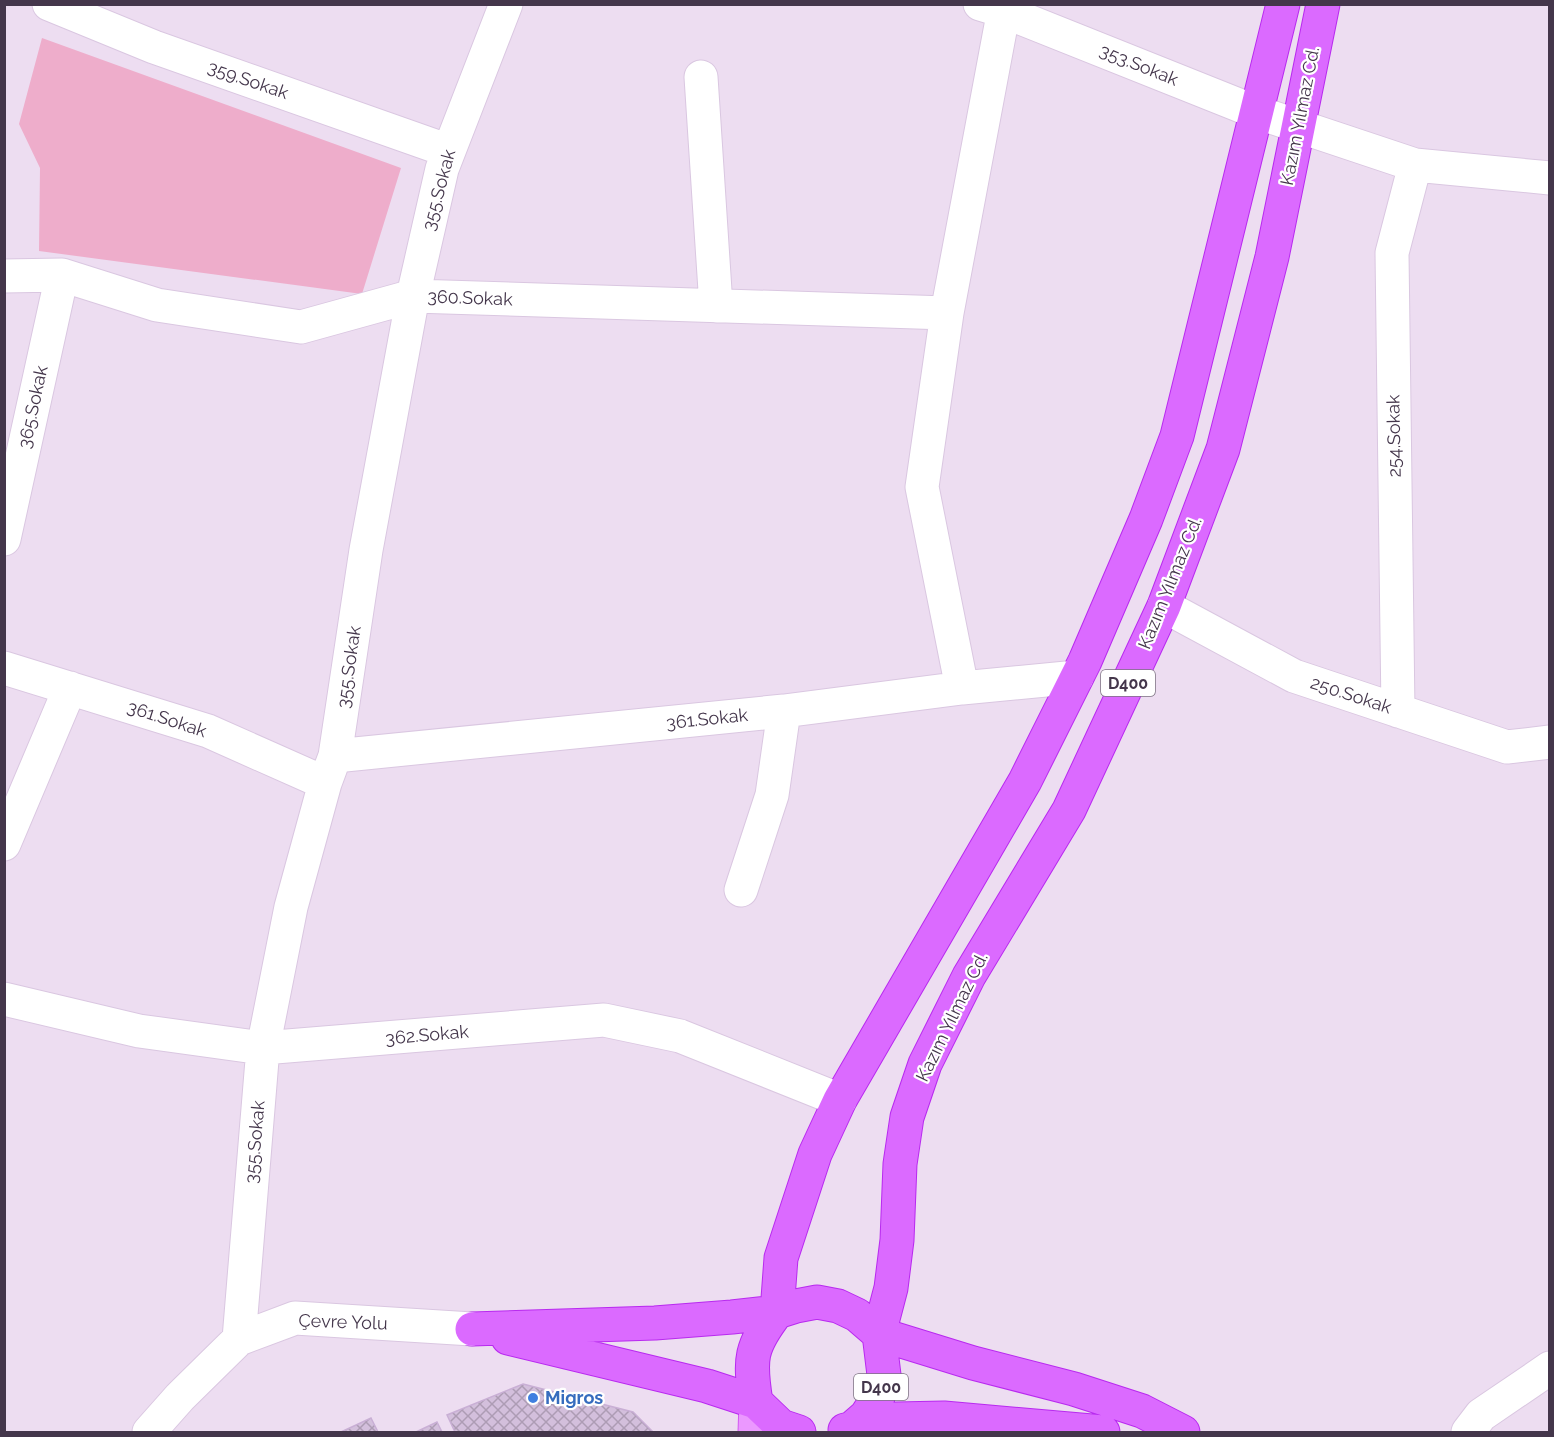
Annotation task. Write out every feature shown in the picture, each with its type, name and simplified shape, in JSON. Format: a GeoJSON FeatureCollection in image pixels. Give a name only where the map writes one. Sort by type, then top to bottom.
{"type":"FeatureCollection","features":[{"type":"Feature","properties":{"kind":"highway","name":"D400"},"geometry":{"type":"LineString","coordinates":[[777,1312],[781,1258],[815,1154],[840,1100],[1025,781],[1116,594],[1177,436],[1283,4]]}},
{"type":"Feature","properties":{"kind":"highway","name":"Kazım Yılmaz Cd."},"geometry":{"type":"LineString","coordinates":[[879,1334],[891,1288],[895,1259],[900,1164],[907,1117],[925,1064],[969,976],[1069,810],[1164,606],[1223,449],[1272,257],[1323,4]]}},
{"type":"Feature","properties":{"kind":"highway"},"geometry":{"type":"LineString","coordinates":[[472,1329],[655,1323],[732,1317],[777,1312],[817,1302],[838,1306],[857,1315],[879,1334],[973,1363],[1074,1389],[1142,1411],[1183,1432]]}},
{"type":"Feature","properties":{"kind":"highway"},"geometry":{"type":"LineString","coordinates":[[755,1417],[751,1372],[753,1351],[762,1331],[777,1312]]}},
{"type":"Feature","properties":{"kind":"highway"},"geometry":{"type":"LineString","coordinates":[[472,1329],[707,1386],[755,1417],[799,1432]]}},
{"type":"Feature","properties":{"kind":"highway","name":"D400"},"geometry":{"type":"LineString","coordinates":[[846,1431],[866,1416],[878,1397],[884,1375],[879,1334]]}},
{"type":"Feature","properties":{"kind":"highway"},"geometry":{"type":"LineString","coordinates":[[846,1431],[896,1419],[944,1418],[1103,1432]]}},
{"type":"Feature","properties":{"kind":"street","name":"359.Sokak"},"geometry":{"type":"LineString","coordinates":[[49,4],[154,47],[449,151]]}},
{"type":"Feature","properties":{"kind":"street","name":"355.Sokak"},"geometry":{"type":"LineString","coordinates":[[239,1339],[263,1048],[291,907],[330,769],[366,550],[412,296],[442,169],[506,4]]}},
{"type":"Feature","properties":{"kind":"street","name":"353.Sokak"},"geometry":{"type":"LineString","coordinates":[[996,7],[1256,112],[1415,165],[1550,178]]}},
{"type":"Feature","properties":{"kind":"street"},"geometry":{"type":"LineString","coordinates":[[962,688],[922,487],[947,313],[996,7]]}},
{"type":"Feature","properties":{"kind":"street"},"geometry":{"type":"LineString","coordinates":[[701,77],[716,306]]}},
{"type":"Feature","properties":{"kind":"street","name":"254.Sokak"},"geometry":{"type":"LineString","coordinates":[[1398,711],[1392,253],[1415,165]]}},
{"type":"Feature","properties":{"kind":"street","name":"360.Sokak"},"geometry":{"type":"LineString","coordinates":[[4,276],[62,274],[157,305],[301,327],[412,296],[947,313]]}},
{"type":"Feature","properties":{"kind":"street","name":"365.Sokak"},"geometry":{"type":"LineString","coordinates":[[4,539],[62,274]]}},
{"type":"Feature","properties":{"kind":"street","name":"250.Sokak"},"geometry":{"type":"LineString","coordinates":[[1164,606],[1294,676],[1508,747],[1550,742]]}},
{"type":"Feature","properties":{"kind":"street","name":"361.Sokak"},"geometry":{"type":"LineString","coordinates":[[4,668],[330,769],[962,688],[1077,677]]}},
{"type":"Feature","properties":{"kind":"street"},"geometry":{"type":"LineString","coordinates":[[4,844],[70,688]]}},
{"type":"Feature","properties":{"kind":"street"},"geometry":{"type":"LineString","coordinates":[[741,890],[772,795],[784,711]]}},
{"type":"Feature","properties":{"kind":"street","name":"362.Sokak"},"geometry":{"type":"LineString","coordinates":[[4,999],[139,1031],[263,1048],[604,1020],[680,1036],[840,1100]]}},
{"type":"Feature","properties":{"kind":"street","name":"Çevre Yolu"},"geometry":{"type":"LineString","coordinates":[[149,1432],[180,1397],[239,1339],[296,1318],[472,1329]]}},
{"type":"Feature","properties":{"kind":"street"},"geometry":{"type":"LineString","coordinates":[[1468,1432],[1481,1415],[1550,1368]]}},
{"type":"Feature","properties":{"kind":"shaded area"},"geometry":{"type":"Polygon","coordinates":[[[5,5],[1549,5],[1549,1432],[5,1432],[5,5]]]}},
{"type":"Feature","properties":{"kind":"shaded area"},"geometry":{"type":"Polygon","coordinates":[[[42,38],[401,168],[362,294],[39,251],[40,168],[19,124],[42,38]]]}},
{"type":"Feature","properties":{"kind":"building","name":"Migros"},"geometry":{"type":"Polygon","coordinates":[[[523,1384],[633,1412],[653,1432],[455,1432],[447,1415],[523,1384]]]}},
{"type":"Feature","properties":{"kind":"building"},"geometry":{"type":"Polygon","coordinates":[[[371,1418],[378,1432],[341,1432],[371,1418]]]}},
{"type":"Feature","properties":{"kind":"building"},"geometry":{"type":"Polygon","coordinates":[[[437,1422],[442,1432],[416,1432],[437,1422]]]}},
{"type":"Feature","properties":{"kind":"place","name":"Migros"},"geometry":{"type":"Point","coordinates":[533,1398]}}]}
